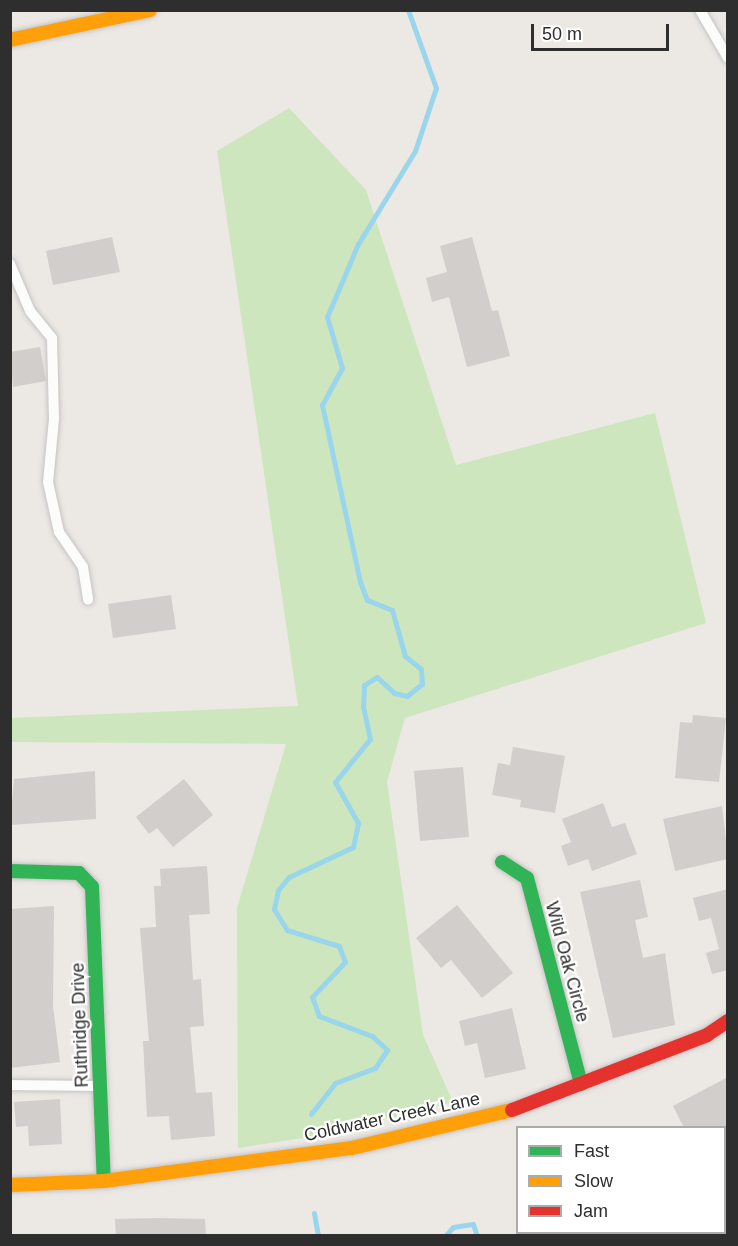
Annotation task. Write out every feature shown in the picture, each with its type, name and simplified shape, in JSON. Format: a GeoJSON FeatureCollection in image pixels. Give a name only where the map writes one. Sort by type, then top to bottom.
{"type":"FeatureCollection","features":[{"type":"Feature","properties":{"kind":"street"},"geometry":{"type":"LineString","coordinates":[[10,40],[150,10]]}},
{"type":"Feature","properties":{"kind":"street","name":"Wild Oak Circle"},"geometry":{"type":"LineString","coordinates":[[502,862],[527,878],[581,1084]]}},
{"type":"Feature","properties":{"kind":"street","name":"Ruthridge Drive"},"geometry":{"type":"LineString","coordinates":[[10,871],[79,873],[92,887],[104,1181]]}},
{"type":"Feature","properties":{"kind":"street","name":"Coldwater Creek Lane"},"geometry":{"type":"LineString","coordinates":[[10,1185],[104,1181],[352,1148],[518,1108],[707,1035],[728,1021]]}},
{"type":"Feature","properties":{"kind":"lane"},"geometry":{"type":"LineString","coordinates":[[700,10],[728,58]]}},
{"type":"Feature","properties":{"kind":"lane"},"geometry":{"type":"LineString","coordinates":[[10,264],[30,311],[52,338],[54,419],[48,483],[58,532],[83,567],[88,600]]}},
{"type":"Feature","properties":{"kind":"lane"},"geometry":{"type":"LineString","coordinates":[[10,1085],[100,1086]]}},
{"type":"Feature","properties":{"kind":"green space"},"geometry":{"type":"Polygon","coordinates":[[[289,108],[366,190],[456,465],[655,413],[706,623],[405,718],[387,782],[423,1035],[453,1102],[323,1135],[238,1148],[237,908],[286,744],[11,742],[10,718],[298,706],[217,151],[289,108]]]}},
{"type":"Feature","properties":{"kind":"building"},"geometry":{"type":"Polygon","coordinates":[[[112,237],[120,272],[53,285],[46,251],[112,237]]]}},
{"type":"Feature","properties":{"kind":"building"},"geometry":{"type":"Polygon","coordinates":[[[472,237],[492,311],[498,310],[510,356],[467,367],[449,297],[432,302],[426,278],[447,272],[440,246],[472,237]]]}},
{"type":"Feature","properties":{"kind":"building"},"geometry":{"type":"Polygon","coordinates":[[[40,347],[46,381],[13,387],[10,352],[40,347]]]}},
{"type":"Feature","properties":{"kind":"building"},"geometry":{"type":"Polygon","coordinates":[[[171,595],[176,629],[113,638],[108,604],[171,595]]]}},
{"type":"Feature","properties":{"kind":"building"},"geometry":{"type":"Polygon","coordinates":[[[693,715],[726,718],[719,782],[675,778],[680,722],[692,723],[693,715]]]}},
{"type":"Feature","properties":{"kind":"building"},"geometry":{"type":"Polygon","coordinates":[[[513,747],[565,756],[555,813],[520,807],[521,800],[492,795],[498,763],[510,765],[513,747]]]}},
{"type":"Feature","properties":{"kind":"building"},"geometry":{"type":"Polygon","coordinates":[[[463,767],[469,837],[420,841],[414,771],[463,767]]]}},
{"type":"Feature","properties":{"kind":"building"},"geometry":{"type":"Polygon","coordinates":[[[95,771],[96,819],[10,825],[14,779],[95,771]]]}},
{"type":"Feature","properties":{"kind":"building"},"geometry":{"type":"Polygon","coordinates":[[[184,779],[213,815],[173,847],[157,828],[149,834],[136,817],[184,779]]]}},
{"type":"Feature","properties":{"kind":"building"},"geometry":{"type":"Polygon","coordinates":[[[603,803],[612,827],[625,823],[637,854],[592,871],[588,859],[568,866],[561,846],[571,842],[562,819],[603,803]]]}},
{"type":"Feature","properties":{"kind":"building"},"geometry":{"type":"Polygon","coordinates":[[[722,806],[728,859],[675,871],[663,819],[722,806]]]}},
{"type":"Feature","properties":{"kind":"building"},"geometry":{"type":"Polygon","coordinates":[[[207,866],[210,914],[189,915],[193,980],[201,979],[204,1026],[190,1027],[196,1093],[212,1092],[215,1136],[171,1140],[169,1116],[147,1117],[143,1041],[149,1041],[140,928],[156,927],[154,886],[161,886],[160,869],[207,866]]]}},
{"type":"Feature","properties":{"kind":"building"},"geometry":{"type":"Polygon","coordinates":[[[640,880],[648,917],[635,920],[643,958],[665,953],[675,1025],[613,1038],[580,892],[640,880]]]}},
{"type":"Feature","properties":{"kind":"building"},"geometry":{"type":"Polygon","coordinates":[[[728,889],[728,970],[712,974],[706,953],[719,949],[711,918],[699,921],[693,898],[728,889]]]}},
{"type":"Feature","properties":{"kind":"building"},"geometry":{"type":"Polygon","coordinates":[[[457,905],[513,973],[482,998],[451,960],[441,968],[416,938],[457,905]]]}},
{"type":"Feature","properties":{"kind":"building"},"geometry":{"type":"Polygon","coordinates":[[[54,906],[53,1006],[60,1062],[10,1068],[10,909],[54,906]]]}},
{"type":"Feature","properties":{"kind":"building"},"geometry":{"type":"Polygon","coordinates":[[[512,1008],[526,1069],[485,1078],[477,1043],[465,1046],[459,1021],[512,1008]]]}},
{"type":"Feature","properties":{"kind":"building"},"geometry":{"type":"Polygon","coordinates":[[[728,1077],[728,1128],[726,1126],[683,1126],[673,1106],[728,1077]]]}},
{"type":"Feature","properties":{"kind":"building"},"geometry":{"type":"Polygon","coordinates":[[[60,1099],[62,1144],[29,1146],[28,1126],[16,1127],[14,1102],[60,1099]]]}},
{"type":"Feature","properties":{"kind":"building"},"geometry":{"type":"Polygon","coordinates":[[[115,1219],[205,1219],[206,1236],[116,1236],[115,1219]]]}},
{"type":"Feature","properties":{"kind":"waterway"},"geometry":{"type":"LineString","coordinates":[[311,1114],[335,1083],[375,1068],[387,1050],[372,1036],[319,1016],[312,997],[345,962],[339,946],[287,930],[274,909],[278,890],[289,877],[353,847],[358,823],[335,782],[370,739],[363,707],[364,685],[377,677],[394,693],[407,696],[422,684],[421,669],[405,656],[392,610],[367,600],[360,582],[322,405],[342,368],[327,317],[358,244],[415,151],[436,88],[408,10]]}},
{"type":"Feature","properties":{"kind":"waterway"},"geometry":{"type":"LineString","coordinates":[[314,1213],[318,1236]]}},
{"type":"Feature","properties":{"kind":"waterway"},"geometry":{"type":"LineString","coordinates":[[445,1236],[453,1227],[473,1224],[477,1236]]}},
{"type":"Feature","properties":{"kind":"traffic: fast"},"geometry":{"type":"LineString","coordinates":[[502,862],[527,878],[581,1084]]}},
{"type":"Feature","properties":{"kind":"traffic: fast"},"geometry":{"type":"LineString","coordinates":[[10,871],[79,873],[92,887],[104,1181]]}},
{"type":"Feature","properties":{"kind":"traffic: slow"},"geometry":{"type":"LineString","coordinates":[[10,40],[150,10]]}},
{"type":"Feature","properties":{"kind":"traffic: slow"},"geometry":{"type":"LineString","coordinates":[[10,1185],[104,1181],[352,1148],[512,1110]]}},
{"type":"Feature","properties":{"kind":"traffic: jam"},"geometry":{"type":"LineString","coordinates":[[512,1110],[707,1035],[728,1021]]}}]}
